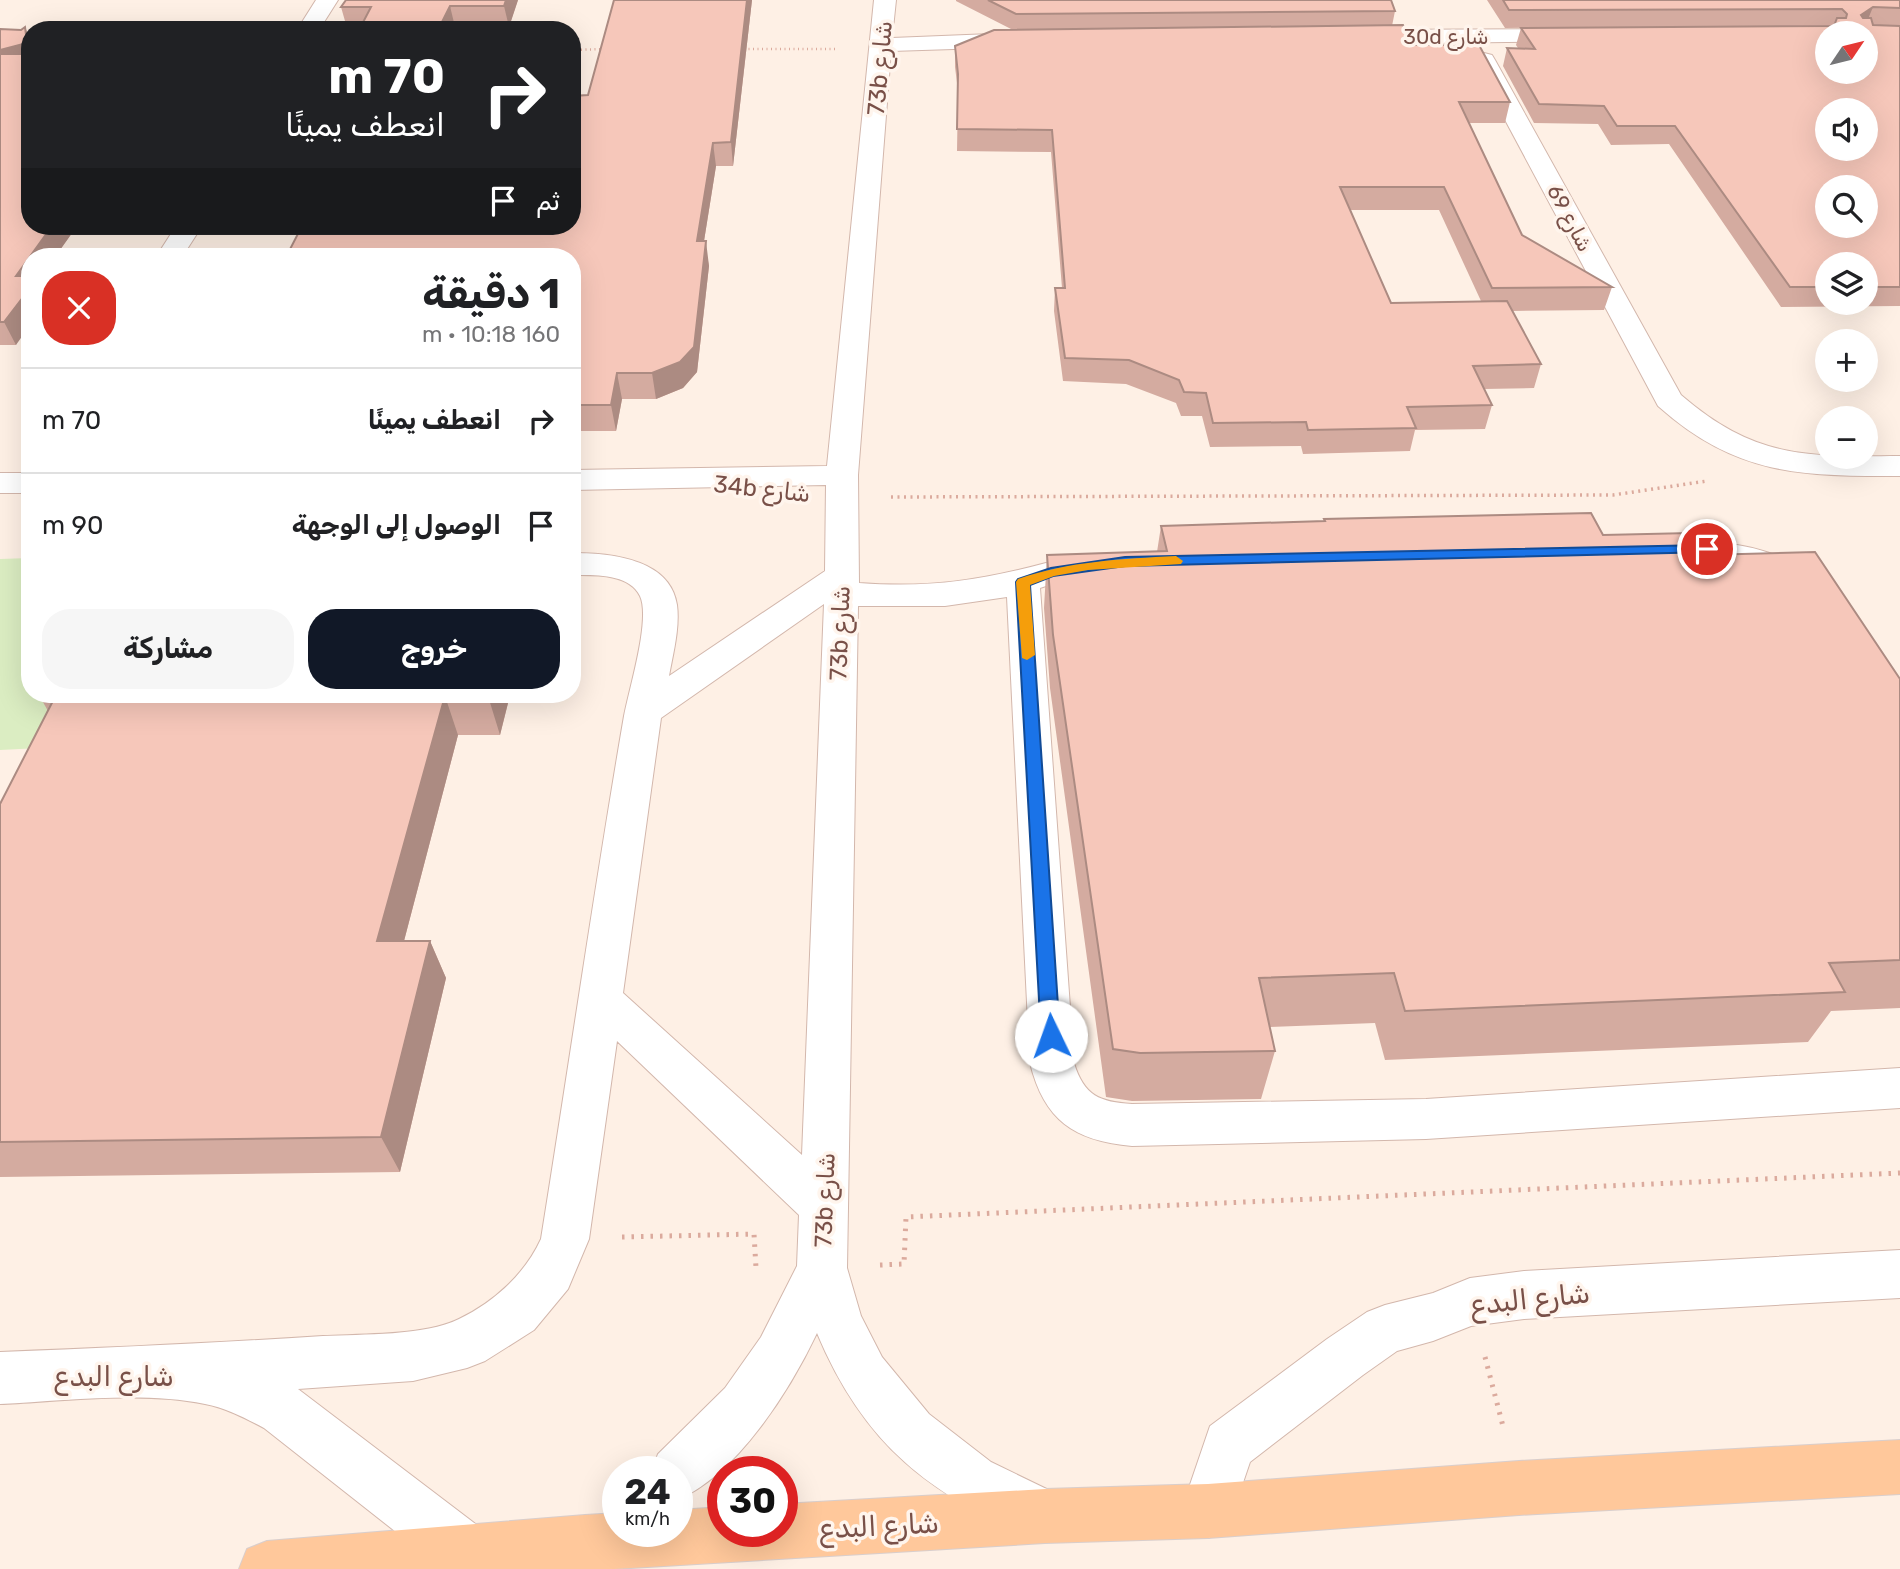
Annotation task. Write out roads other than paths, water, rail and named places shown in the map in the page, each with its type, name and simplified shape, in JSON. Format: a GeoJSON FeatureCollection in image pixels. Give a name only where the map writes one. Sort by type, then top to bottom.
{"type":"FeatureCollection","features":[{"type":"Feature","properties":{"kind":"main road","name":"شارع البدع"},"geometry":{"type":"LineString","coordinates":[[267,1569],[466,1552],[601,1532],[1208,1511],[1519,1488],[1900,1467]]}},
{"type":"Feature","properties":{"kind":"street"},"geometry":{"type":"LineString","coordinates":[[314,21],[327,0]]}},
{"type":"Feature","properties":{"kind":"street"},"geometry":{"type":"LineString","coordinates":[[883,31],[1036,37]]}},
{"type":"Feature","properties":{"kind":"street","name":"73b شارع"},"geometry":{"type":"LineString","coordinates":[[883,31],[841,486],[842,584],[822,1268],[838,1323],[864,1375],[910,1433],[972,1481],[1045,1516]]}},
{"type":"Feature","properties":{"kind":"street","name":"شارع 69"},"geometry":{"type":"LineString","coordinates":[[1472,36],[1669,400],[1694,425],[1733,447],[1779,461],[1827,467],[1900,466]]}},
{"type":"Feature","properties":{"kind":"street","name":"30d شارع"},"geometry":{"type":"LineString","coordinates":[[1336,37],[1593,36]]}},
{"type":"Feature","properties":{"kind":"street","name":"34b شارع"},"geometry":{"type":"LineString","coordinates":[[581,480],[683,480],[759,492],[841,486]]}},
{"type":"Feature","properties":{"kind":"street"},"geometry":{"type":"LineString","coordinates":[[0,483],[21,483]]}},
{"type":"Feature","properties":{"kind":"street"},"geometry":{"type":"LineString","coordinates":[[1610,551],[1707,549],[1726,552],[1769,566],[1810,592]]}},
{"type":"Feature","properties":{"kind":"street"},"geometry":{"type":"LineString","coordinates":[[164,1372],[413,1356],[467,1343],[516,1313],[551,1272],[565,1239],[643,712],[662,611],[657,594],[643,579],[623,568],[581,564]]}},
{"type":"Feature","properties":{"kind":"street"},"geometry":{"type":"LineString","coordinates":[[643,712],[842,584],[919,598],[953,596],[1076,568]]}},
{"type":"Feature","properties":{"kind":"street"},"geometry":{"type":"LineString","coordinates":[[1023,582],[1052,1063],[1056,1083],[1067,1101],[1086,1115],[1108,1125],[1426,1119],[1900,1088]]}},
{"type":"Feature","properties":{"kind":"street"},"geometry":{"type":"LineString","coordinates":[[602,1000],[825,1207]]}},
{"type":"Feature","properties":{"kind":"street","name":"73b شارع"},"geometry":{"type":"LineString","coordinates":[[693,1458],[711,1442],[760,1384],[796,1326],[822,1268]]}},
{"type":"Feature","properties":{"kind":"street","name":"شارع البدع"},"geometry":{"type":"LineString","coordinates":[[1208,1511],[1229,1445],[1385,1330],[1433,1317],[1470,1302],[1524,1295],[1900,1274]]}},
{"type":"Feature","properties":{"kind":"street","name":"شارع البدع"},"geometry":{"type":"LineString","coordinates":[[0,1378],[164,1372],[206,1378],[246,1391],[283,1409],[466,1552]]}}]}
